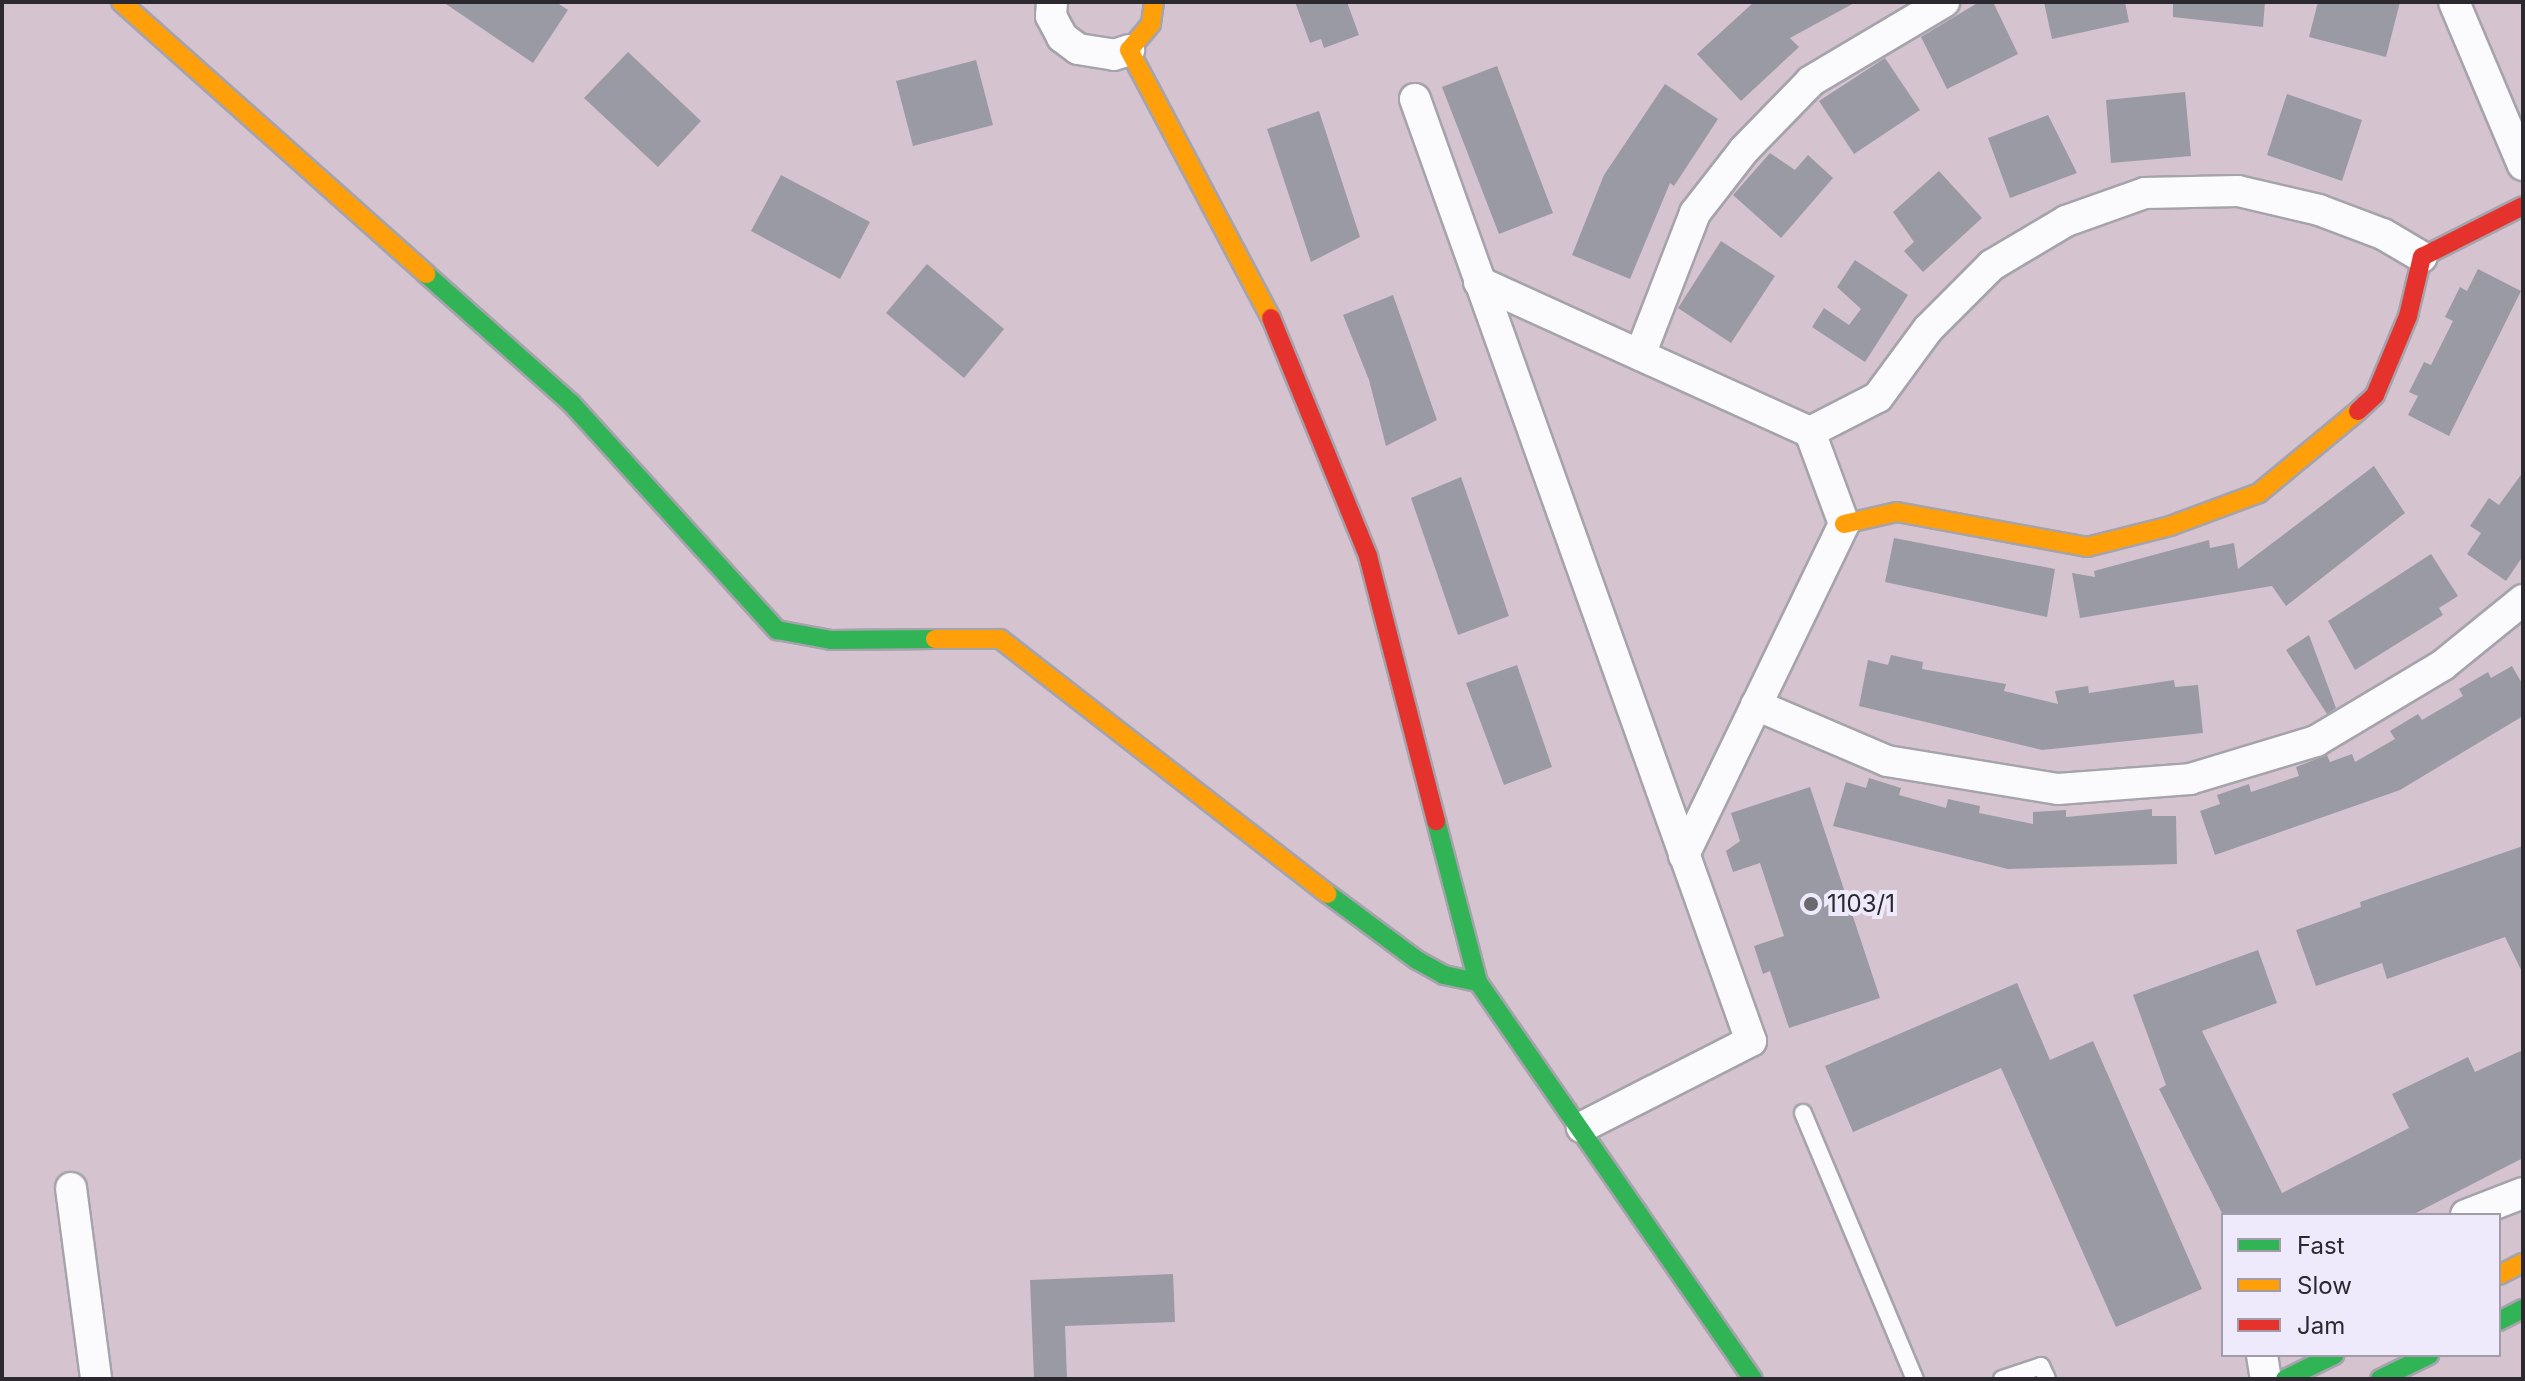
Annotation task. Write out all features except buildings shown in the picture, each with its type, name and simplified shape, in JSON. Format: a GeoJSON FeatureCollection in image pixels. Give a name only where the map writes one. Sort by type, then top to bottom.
{"type":"FeatureCollection","features":[{"type":"Feature","properties":{"kind":"street"},"geometry":{"type":"LineString","coordinates":[[121,2],[571,403],[777,630],[831,640],[1000,639],[1208,805],[1417,960],[1444,975],[1478,982]]}},
{"type":"Feature","properties":{"kind":"street"},"geometry":{"type":"LineString","coordinates":[[1052,2],[1051,16],[1062,37],[1078,49],[1114,55],[1129,50],[1151,24],[1154,2]]}},
{"type":"Feature","properties":{"kind":"street"},"geometry":{"type":"LineString","coordinates":[[1640,355],[1695,213],[1744,150],[1811,81],[1944,2]]}},
{"type":"Feature","properties":{"kind":"street"},"geometry":{"type":"LineString","coordinates":[[2454,2],[2523,165]]}},
{"type":"Feature","properties":{"kind":"street"},"geometry":{"type":"LineString","coordinates":[[1129,50],[1280,336],[1368,556],[1478,982],[1582,1127],[1753,1379]]}},
{"type":"Feature","properties":{"kind":"street"},"geometry":{"type":"LineString","coordinates":[[1415,99],[1751,1041],[1582,1127]]}},
{"type":"Feature","properties":{"kind":"street"},"geometry":{"type":"LineString","coordinates":[[1810,432],[1878,397],[1928,329],[1992,265],[2066,221],[2145,193],[2238,191],[2319,210],[2383,234],[2422,257]]}},
{"type":"Feature","properties":{"kind":"street"},"geometry":{"type":"LineString","coordinates":[[1844,524],[1897,512],[2087,547],[2170,526],[2259,493],[2325,443],[2375,395],[2408,316],[2422,257],[2523,206]]}},
{"type":"Feature","properties":{"kind":"street"},"geometry":{"type":"LineString","coordinates":[[1479,282],[1810,432],[1844,524],[1684,855]]}},
{"type":"Feature","properties":{"kind":"street"},"geometry":{"type":"LineString","coordinates":[[1756,705],[1887,761],[2058,789],[2190,779],[2316,741],[2443,665],[2523,600]]}},
{"type":"Feature","properties":{"kind":"street"},"geometry":{"type":"LineString","coordinates":[[71,1188],[96,1379]]}},
{"type":"Feature","properties":{"kind":"street"},"geometry":{"type":"LineString","coordinates":[[2471,1213],[2523,1193]]}},
{"type":"Feature","properties":{"kind":"street"},"geometry":{"type":"LineString","coordinates":[[2501,1274],[2523,1263]]}},
{"type":"Feature","properties":{"kind":"street"},"geometry":{"type":"LineString","coordinates":[[2501,1320],[2523,1309]]}},
{"type":"Feature","properties":{"kind":"street"},"geometry":{"type":"LineString","coordinates":[[2262,1357],[2266,1379]]}},
{"type":"Feature","properties":{"kind":"street"},"geometry":{"type":"LineString","coordinates":[[2285,1379],[2330,1357]]}},
{"type":"Feature","properties":{"kind":"street"},"geometry":{"type":"LineString","coordinates":[[2380,1379],[2425,1357]]}},
{"type":"Feature","properties":{"kind":"lane"},"geometry":{"type":"LineString","coordinates":[[1803,1113],[1915,1379]]}},
{"type":"Feature","properties":{"kind":"lane"},"geometry":{"type":"LineString","coordinates":[[2002,1379],[2041,1366],[2047,1379]]}},
{"type":"Feature","properties":{"kind":"shaded area"},"geometry":{"type":"Polygon","coordinates":[[[2,2],[2523,2],[2523,1379],[2,1379],[2,2]]]}},
{"type":"Feature","properties":{"kind":"traffic: fast"},"geometry":{"type":"LineString","coordinates":[[426,274],[571,403],[777,630],[831,640],[935,639]]}},
{"type":"Feature","properties":{"kind":"traffic: fast"},"geometry":{"type":"LineString","coordinates":[[1436,821],[1478,982],[1753,1379]]}},
{"type":"Feature","properties":{"kind":"traffic: fast"},"geometry":{"type":"LineString","coordinates":[[1328,894],[1417,960],[1444,975],[1478,982]]}},
{"type":"Feature","properties":{"kind":"traffic: fast"},"geometry":{"type":"LineString","coordinates":[[2501,1320],[2523,1309]]}},
{"type":"Feature","properties":{"kind":"traffic: fast"},"geometry":{"type":"LineString","coordinates":[[2285,1379],[2330,1357]]}},
{"type":"Feature","properties":{"kind":"traffic: fast"},"geometry":{"type":"LineString","coordinates":[[2380,1379],[2425,1357]]}},
{"type":"Feature","properties":{"kind":"traffic: slow"},"geometry":{"type":"LineString","coordinates":[[121,2],[426,274]]}},
{"type":"Feature","properties":{"kind":"traffic: slow"},"geometry":{"type":"LineString","coordinates":[[1154,2],[1151,24],[1129,50],[1271,318]]}},
{"type":"Feature","properties":{"kind":"traffic: slow"},"geometry":{"type":"LineString","coordinates":[[1844,524],[1897,512],[2087,547],[2170,526],[2259,493],[2358,411]]}},
{"type":"Feature","properties":{"kind":"traffic: slow"},"geometry":{"type":"LineString","coordinates":[[935,639],[1000,639],[1328,894]]}},
{"type":"Feature","properties":{"kind":"traffic: slow"},"geometry":{"type":"LineString","coordinates":[[2501,1274],[2523,1263]]}},
{"type":"Feature","properties":{"kind":"traffic: jam"},"geometry":{"type":"LineString","coordinates":[[2358,411],[2375,395],[2408,316],[2422,257],[2523,206]]}},
{"type":"Feature","properties":{"kind":"traffic: jam"},"geometry":{"type":"LineString","coordinates":[[1271,318],[1368,556],[1436,821]]}},
{"type":"Feature","properties":{"kind":"place","name":"1103/1"},"geometry":{"type":"Point","coordinates":[1811,904]}}]}
